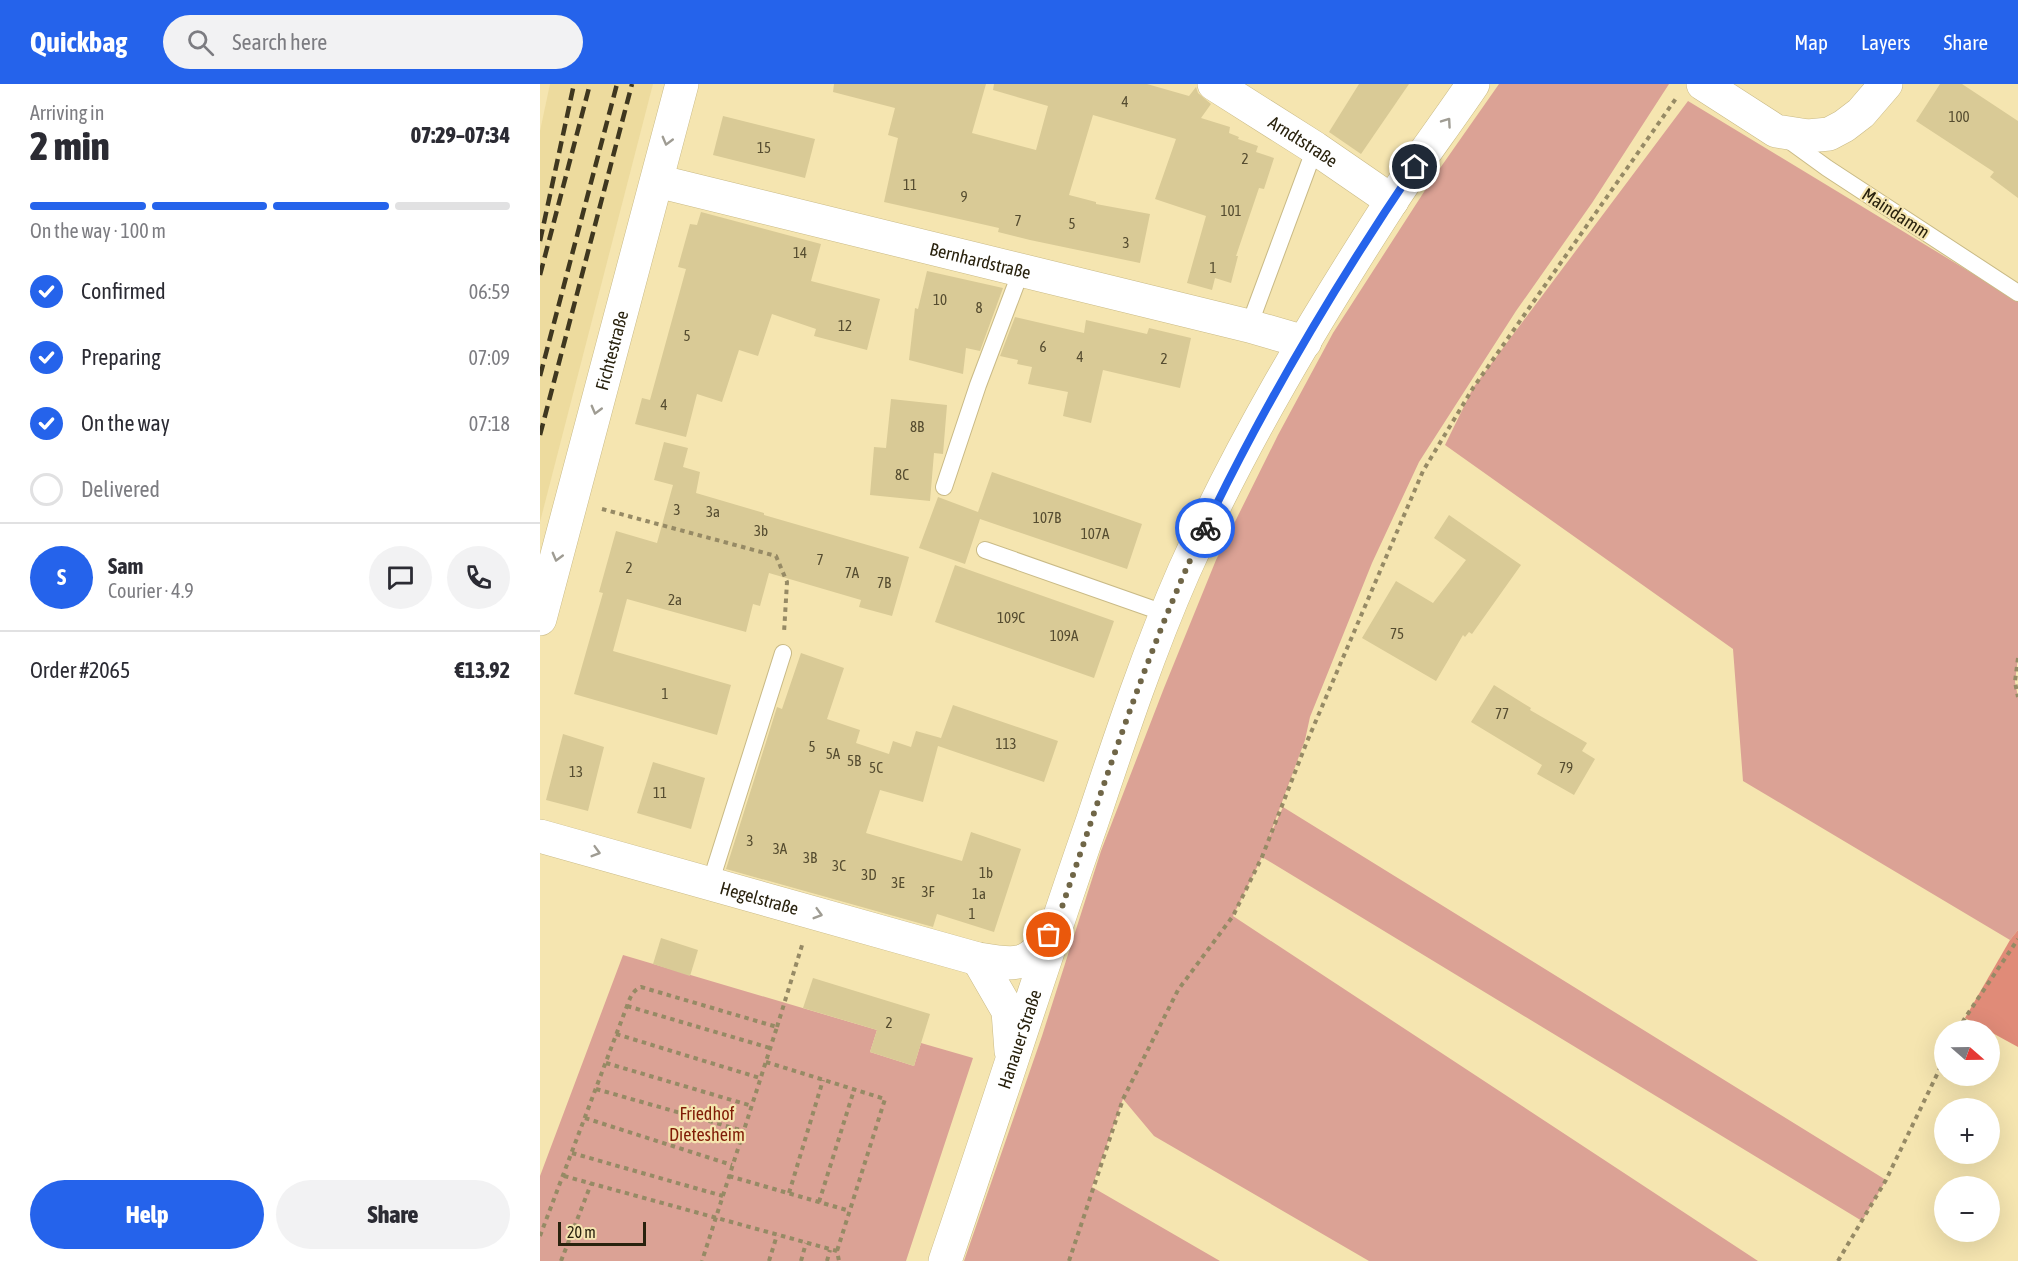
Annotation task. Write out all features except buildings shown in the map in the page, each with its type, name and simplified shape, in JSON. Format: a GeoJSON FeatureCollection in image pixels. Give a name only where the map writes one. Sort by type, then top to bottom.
{"type":"FeatureCollection","features":[{"type":"Feature","properties":{"kind":"main road","name":"Fichtestraße"},"geometry":{"type":"LineString","coordinates":[[540,619],[682,84]]}},
{"type":"Feature","properties":{"kind":"main road","name":"Arndtstraße"},"geometry":{"type":"LineString","coordinates":[[1214,84],[1315,148],[1392,201]]}},
{"type":"Feature","properties":{"kind":"main road","name":"Hanauer Straße"},"geometry":{"type":"LineString","coordinates":[[945,1261],[1011,1068],[1062,907],[1132,705],[1185,571],[1250,437],[1305,342],[1392,201],[1473,84]]}},
{"type":"Feature","properties":{"kind":"main road"},"geometry":{"type":"LineString","coordinates":[[1691,89],[1776,131],[1808,136],[1829,134],[1861,113],[1886,84]]}},
{"type":"Feature","properties":{"kind":"main road","name":"Bernhardstraße"},"geometry":{"type":"LineString","coordinates":[[657,181],[1249,326],[1305,342]]}},
{"type":"Feature","properties":{"kind":"main road","name":"Hegelstraße"},"geometry":{"type":"LineString","coordinates":[[540,836],[978,959],[1010,964],[1021,963],[1039,950],[1062,907]]}},
{"type":"Feature","properties":{"kind":"main road"},"geometry":{"type":"LineString","coordinates":[[978,959],[1008,1011],[1011,1068]]}},
{"type":"Feature","properties":{"kind":"lane","name":"Maindamm"},"geometry":{"type":"LineString","coordinates":[[1776,131],[1827,168],[2018,293]]}},
{"type":"Feature","properties":{"kind":"lane"},"geometry":{"type":"LineString","coordinates":[[1249,326],[1315,148]]}},
{"type":"Feature","properties":{"kind":"lane"},"geometry":{"type":"LineString","coordinates":[[944,487],[978,384],[1021,271]]}},
{"type":"Feature","properties":{"kind":"lane"},"geometry":{"type":"LineString","coordinates":[[985,549],[1167,614]]}},
{"type":"Feature","properties":{"kind":"lane"},"geometry":{"type":"LineString","coordinates":[[710,884],[783,653]]}},
{"type":"Feature","properties":{"kind":"path"},"geometry":{"type":"LineString","coordinates":[[1069,1261],[1123,1098],[1178,990],[1233,916],[1262,857],[1306,744],[1422,471],[1473,388],[1691,89]]}},
{"type":"Feature","properties":{"kind":"path"},"geometry":{"type":"LineString","coordinates":[[572,500],[776,556],[787,582],[783,653]]}},
{"type":"Feature","properties":{"kind":"path"},"geometry":{"type":"LineString","coordinates":[[2018,658],[2015,682],[2018,697]]}},
{"type":"Feature","properties":{"kind":"path"},"geometry":{"type":"LineString","coordinates":[[702,1261],[806,933]]}},
{"type":"Feature","properties":{"kind":"path"},"geometry":{"type":"LineString","coordinates":[[1964,1020],[2018,939]]}},
{"type":"Feature","properties":{"kind":"path"},"geometry":{"type":"LineString","coordinates":[[540,1236],[616,1034],[635,990],[641,987],[777,1027]]}},
{"type":"Feature","properties":{"kind":"path"},"geometry":{"type":"LineString","coordinates":[[627,1006],[770,1048]]}},
{"type":"Feature","properties":{"kind":"path"},"geometry":{"type":"LineString","coordinates":[[616,1034],[760,1078]]}},
{"type":"Feature","properties":{"kind":"path"},"geometry":{"type":"LineString","coordinates":[[766,1062],[885,1099],[837,1251],[839,1261]]}},
{"type":"Feature","properties":{"kind":"path"},"geometry":{"type":"LineString","coordinates":[[606,1063],[752,1106]]}},
{"type":"Feature","properties":{"kind":"path"},"geometry":{"type":"LineString","coordinates":[[789,1193],[823,1080]]}},
{"type":"Feature","properties":{"kind":"path"},"geometry":{"type":"LineString","coordinates":[[1838,1261],[1886,1180],[1934,1081]]}},
{"type":"Feature","properties":{"kind":"path"},"geometry":{"type":"LineString","coordinates":[[596,1089],[744,1131]]}},
{"type":"Feature","properties":{"kind":"path"},"geometry":{"type":"LineString","coordinates":[[819,1202],[854,1090]]}},
{"type":"Feature","properties":{"kind":"path"},"geometry":{"type":"LineString","coordinates":[[585,1118],[732,1165]]}},
{"type":"Feature","properties":{"kind":"path"},"geometry":{"type":"LineString","coordinates":[[572,1153],[723,1196]]}},
{"type":"Feature","properties":{"kind":"path"},"geometry":{"type":"LineString","coordinates":[[564,1176],[837,1251]]}},
{"type":"Feature","properties":{"kind":"path"},"geometry":{"type":"LineString","coordinates":[[729,1176],[850,1211]]}},
{"type":"Feature","properties":{"kind":"path"},"geometry":{"type":"LineString","coordinates":[[561,1261],[591,1184]]}},
{"type":"Feature","properties":{"kind":"path"},"geometry":{"type":"LineString","coordinates":[[769,1261],[777,1235]]}},
{"type":"Feature","properties":{"kind":"path"},"geometry":{"type":"LineString","coordinates":[[801,1261],[806,1243]]}},
{"type":"Feature","properties":{"kind":"path"},"geometry":{"type":"LineString","coordinates":[[827,1261],[830,1250]]}},
{"type":"Feature","properties":{"kind":"shaded area"},"geometry":{"type":"Polygon","coordinates":[[[550,84],[653,84],[540,522],[540,131],[550,84]]]}},
{"type":"Feature","properties":{"kind":"shaded area"},"geometry":{"type":"Polygon","coordinates":[[[2018,930],[2018,1047],[2000,1037],[2000,1020],[1965,1018],[2018,930]]]}},
{"type":"Feature","properties":{"kind":"green space"},"geometry":{"type":"Polygon","coordinates":[[[1499,84],[1669,84],[1592,203],[1516,311],[1419,462],[1372,563],[1310,717],[1305,740],[1268,840],[1283,807],[1886,1180],[1862,1221],[1262,857],[1233,916],[1758,1261],[1369,1261],[1154,1136],[1123,1099],[1092,1187],[1220,1261],[964,1261],[1042,1036],[1101,851],[1216,560],[1278,435],[1333,333],[1431,181],[1499,84]]]}},
{"type":"Feature","properties":{"kind":"green space"},"geometry":{"type":"Polygon","coordinates":[[[1688,101],[2018,301],[2018,658],[2015,682],[2018,697],[2018,930],[2010,940],[1743,781],[1733,649],[1445,445],[1473,388],[1688,101]]]}},
{"type":"Feature","properties":{"kind":"green space","name":"Friedhof Dietesheim"},"geometry":{"type":"Polygon","coordinates":[[[623,955],[877,1030],[870,1052],[914,1066],[921,1043],[973,1058],[906,1261],[540,1261],[540,1176],[623,955]]]}},
{"type":"Feature","properties":{"kind":"railway"},"geometry":{"type":"LineString","coordinates":[[540,241],[574,84]]}},
{"type":"Feature","properties":{"kind":"railway"},"geometry":{"type":"LineString","coordinates":[[540,275],[590,84]]}},
{"type":"Feature","properties":{"kind":"railway"},"geometry":{"type":"LineString","coordinates":[[540,376],[617,84]]}},
{"type":"Feature","properties":{"kind":"railway"},"geometry":{"type":"LineString","coordinates":[[540,435],[632,84]]}},
{"type":"Feature","properties":{"kind":"way so far"},"geometry":{"type":"LineString","coordinates":[[1049,935],[1062,907],[1132,705],[1167,614],[1205,528]]}},
{"type":"Feature","properties":{"kind":"route"},"geometry":{"type":"LineString","coordinates":[[1205,528],[1250,437],[1305,342],[1415,167]]}}]}
